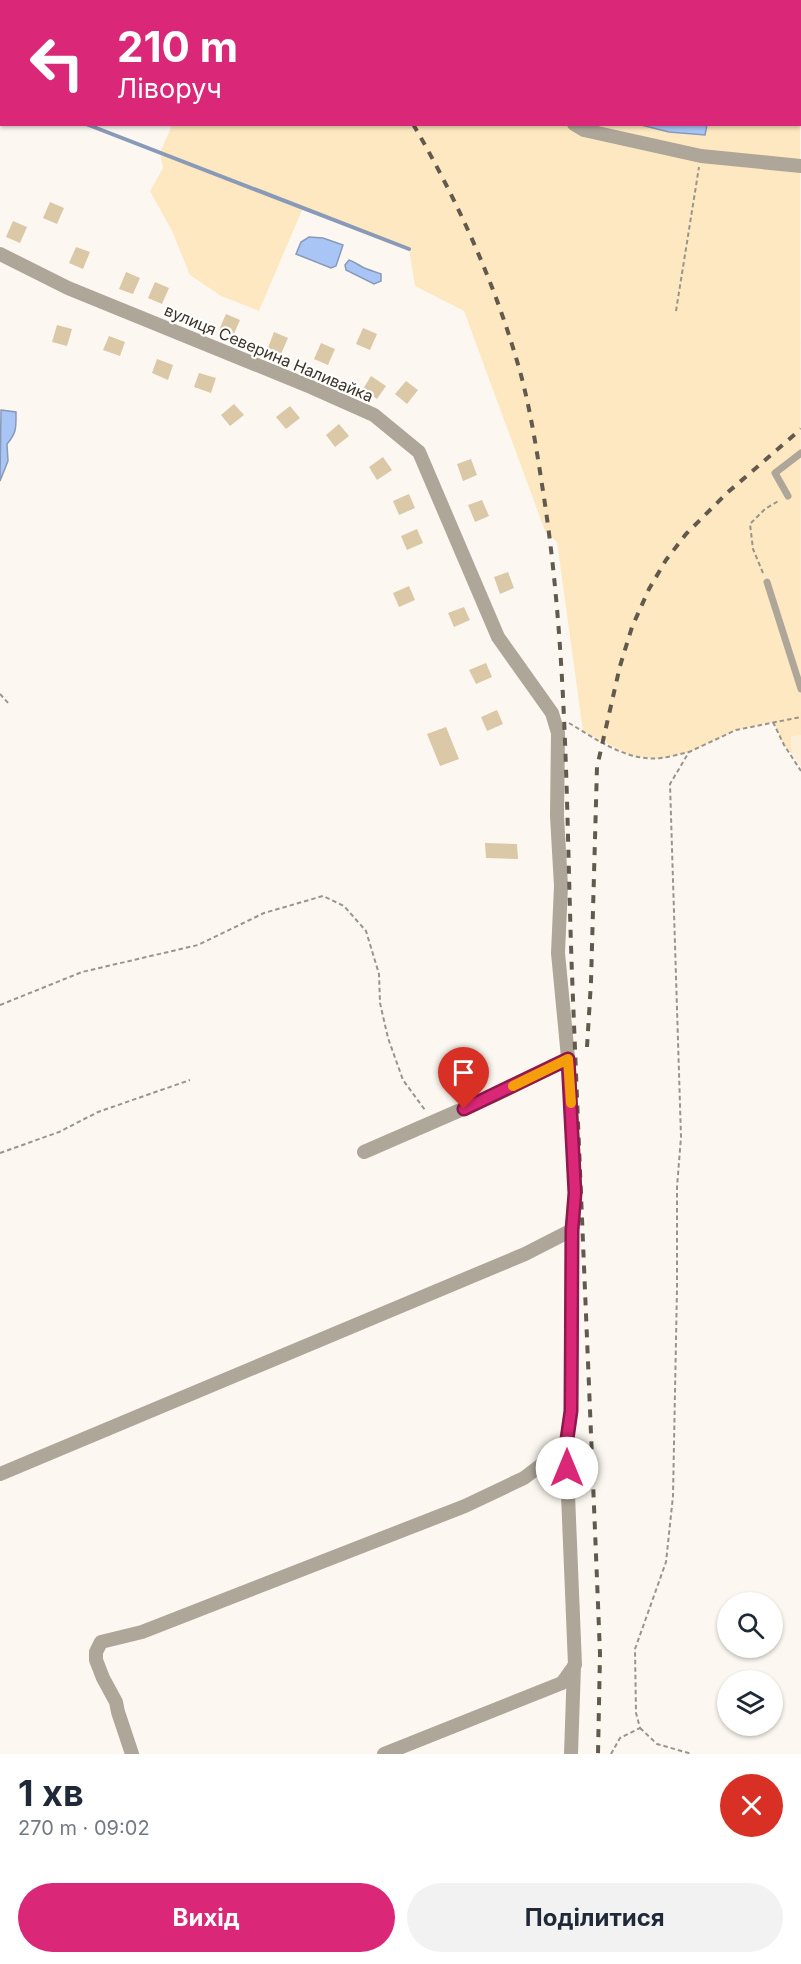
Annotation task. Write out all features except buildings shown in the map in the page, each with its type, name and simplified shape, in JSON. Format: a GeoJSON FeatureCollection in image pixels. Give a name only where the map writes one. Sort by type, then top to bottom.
{"type":"FeatureCollection","features":[{"type":"Feature","properties":{"kind":"street"},"geometry":{"type":"LineString","coordinates":[[577,126],[584,130],[701,156],[801,166]]}},
{"type":"Feature","properties":{"kind":"street","name":"вулиця Северина Наливайка"},"geometry":{"type":"LineString","coordinates":[[0,254],[68,288],[375,415],[418,452],[498,637],[552,713],[558,733],[557,816],[561,886],[558,953],[568,1059],[575,1193],[572,1230],[571,1411],[566,1446],[574,1665],[571,1754]]}},
{"type":"Feature","properties":{"kind":"street"},"geometry":{"type":"LineString","coordinates":[[364,1152],[495,1095],[568,1059]]}},
{"type":"Feature","properties":{"kind":"street"},"geometry":{"type":"LineString","coordinates":[[0,1474],[525,1254],[572,1230]]}},
{"type":"Feature","properties":{"kind":"street"},"geometry":{"type":"LineString","coordinates":[[132,1754],[116,1702],[96,1660],[96,1652],[101,1642],[142,1632],[465,1506],[524,1478],[566,1446]]}},
{"type":"Feature","properties":{"kind":"street"},"geometry":{"type":"LineString","coordinates":[[384,1754],[562,1683],[574,1665]]}},
{"type":"Feature","properties":{"kind":"lane"},"geometry":{"type":"LineString","coordinates":[[788,496],[775,472],[801,453]]}},
{"type":"Feature","properties":{"kind":"lane"},"geometry":{"type":"LineString","coordinates":[[766,582],[801,689]]}},
{"type":"Feature","properties":{"kind":"path"},"geometry":{"type":"LineString","coordinates":[[676,311],[701,156]]}},
{"type":"Feature","properties":{"kind":"path"},"geometry":{"type":"LineString","coordinates":[[766,582],[753,549],[750,524],[765,509],[788,496]]}},
{"type":"Feature","properties":{"kind":"path"},"geometry":{"type":"LineString","coordinates":[[0,694],[10,705]]}},
{"type":"Feature","properties":{"kind":"path"},"geometry":{"type":"LineString","coordinates":[[552,713],[592,737],[632,756],[659,759],[689,752],[736,730],[801,717]]}},
{"type":"Feature","properties":{"kind":"path"},"geometry":{"type":"LineString","coordinates":[[773,722],[784,745],[801,771]]}},
{"type":"Feature","properties":{"kind":"path"},"geometry":{"type":"LineString","coordinates":[[689,752],[670,784],[681,1137],[677,1186],[673,1496],[666,1562],[636,1649],[636,1713],[640,1728],[657,1744],[692,1754]]}},
{"type":"Feature","properties":{"kind":"path"},"geometry":{"type":"LineString","coordinates":[[0,1005],[82,972],[198,945],[264,913],[323,896],[344,906],[366,930],[379,974],[380,1003],[388,1038],[403,1080],[425,1109]]}},
{"type":"Feature","properties":{"kind":"path"},"geometry":{"type":"LineString","coordinates":[[0,1153],[59,1132],[98,1112],[190,1080]]}},
{"type":"Feature","properties":{"kind":"path"},"geometry":{"type":"LineString","coordinates":[[611,1754],[620,1738],[640,1728]]}},
{"type":"Feature","properties":{"kind":"shaded area"},"geometry":{"type":"Polygon","coordinates":[[[172,126],[800,126],[801,735],[791,737],[792,754],[784,745],[773,722],[736,730],[689,752],[659,759],[632,756],[583,731],[557,542],[545,531],[464,311],[415,286],[409,249],[303,208],[259,311],[221,296],[190,275],[172,231],[150,191],[163,168],[160,153],[172,126]]]}},
{"type":"Feature","properties":{"kind":"shaded area"},"geometry":{"type":"Polygon","coordinates":[[[801,735],[801,767],[792,754],[791,737],[801,735]]]}},
{"type":"Feature","properties":{"kind":"water"},"geometry":{"type":"Polygon","coordinates":[[[645,126],[707,126],[705,135],[669,132],[645,126]]]}},
{"type":"Feature","properties":{"kind":"water"},"geometry":{"type":"Polygon","coordinates":[[[309,237],[323,238],[343,245],[336,266],[331,268],[296,254],[301,242],[309,237]]]}},
{"type":"Feature","properties":{"kind":"water"},"geometry":{"type":"Polygon","coordinates":[[[349,260],[381,274],[381,281],[374,284],[346,270],[345,265],[349,260]]]}},
{"type":"Feature","properties":{"kind":"water"},"geometry":{"type":"Polygon","coordinates":[[[1,410],[16,412],[16,422],[13,436],[7,444],[8,461],[0,481],[1,410]]]}},
{"type":"Feature","properties":{"kind":"waterway"},"geometry":{"type":"LineString","coordinates":[[91,126],[409,249]]}},
{"type":"Feature","properties":{"kind":"railway"},"geometry":{"type":"LineString","coordinates":[[414,126],[446,184],[475,246],[511,342],[531,418],[551,551],[565,732],[572,974],[600,1654],[598,1754]]}},
{"type":"Feature","properties":{"kind":"railway"},"geometry":{"type":"LineString","coordinates":[[587,1047],[597,767],[620,666],[632,627],[649,589],[666,560],[686,534],[727,493],[801,429]]}},
{"type":"Feature","properties":{"kind":"slow traffic"},"geometry":{"type":"LineString","coordinates":[[513,1086],[568,1059],[571,1103]]}},
{"type":"Feature","properties":{"kind":"route"},"geometry":{"type":"LineString","coordinates":[[464,1109],[568,1059],[575,1193],[572,1230],[571,1411],[566,1446],[567,1468]]}}]}
